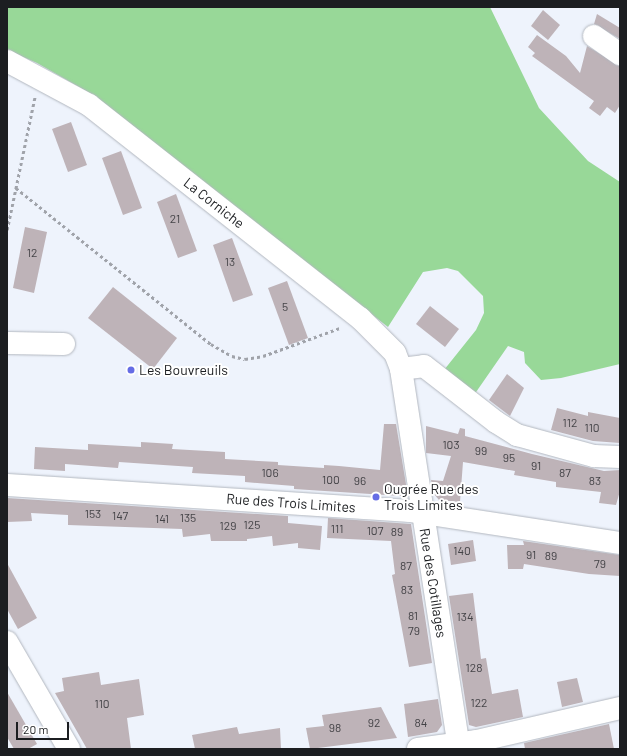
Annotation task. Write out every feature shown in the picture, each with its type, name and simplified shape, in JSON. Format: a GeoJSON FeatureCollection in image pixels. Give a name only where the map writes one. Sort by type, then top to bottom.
{"type":"FeatureCollection","features":[{"type":"Feature","properties":{"kind":"street"},"geometry":{"type":"LineString","coordinates":[[594,36],[620,54]]}},
{"type":"Feature","properties":{"kind":"street","name":"La Corniche"},"geometry":{"type":"LineString","coordinates":[[7,61],[39,76],[89,105],[360,318],[387,343],[401,369]]}},
{"type":"Feature","properties":{"kind":"street"},"geometry":{"type":"LineString","coordinates":[[7,343],[64,344]]}},
{"type":"Feature","properties":{"kind":"street"},"geometry":{"type":"LineString","coordinates":[[401,369],[424,366],[496,422],[517,435],[588,454],[620,458]]}},
{"type":"Feature","properties":{"kind":"street","name":"Rue des Cotillages"},"geometry":{"type":"LineString","coordinates":[[401,369],[459,746]]}},
{"type":"Feature","properties":{"kind":"street","name":"Rue des Trois Limites"},"geometry":{"type":"LineString","coordinates":[[7,485],[422,512],[620,543]]}},
{"type":"Feature","properties":{"kind":"street"},"geometry":{"type":"LineString","coordinates":[[7,642],[68,749]]}},
{"type":"Feature","properties":{"kind":"street"},"geometry":{"type":"LineString","coordinates":[[418,749],[459,746],[620,708]]}},
{"type":"Feature","properties":{"kind":"path"},"geometry":{"type":"LineString","coordinates":[[7,230],[39,76]]}},
{"type":"Feature","properties":{"kind":"path"},"geometry":{"type":"LineString","coordinates":[[16,188],[211,344],[232,356],[245,359],[263,356],[337,330],[360,318]]}},
{"type":"Feature","properties":{"kind":"green space"},"geometry":{"type":"Polygon","coordinates":[[[7,7],[490,7],[539,108],[588,161],[620,182],[620,364],[561,378],[541,380],[525,363],[524,352],[508,346],[474,395],[444,370],[476,330],[484,313],[483,296],[458,271],[447,268],[423,272],[388,327],[86,91],[37,63],[7,50],[7,7]]]}},
{"type":"Feature","properties":{"kind":"building"},"geometry":{"type":"Polygon","coordinates":[[[543,10],[560,25],[548,40],[531,26],[543,10]]]}},
{"type":"Feature","properties":{"kind":"building"},"geometry":{"type":"Polygon","coordinates":[[[597,14],[620,28],[620,39],[594,24],[597,14]]]}},
{"type":"Feature","properties":{"kind":"building"},"geometry":{"type":"Polygon","coordinates":[[[537,35],[566,56],[580,73],[587,46],[620,66],[620,105],[615,113],[607,107],[600,116],[589,108],[594,101],[532,56],[535,53],[528,47],[537,35]]]}},
{"type":"Feature","properties":{"kind":"building"},"geometry":{"type":"Polygon","coordinates":[[[71,122],[87,165],[68,172],[52,129],[71,122]]]}},
{"type":"Feature","properties":{"kind":"building"},"geometry":{"type":"Polygon","coordinates":[[[121,151],[142,208],[123,215],[102,158],[121,151]]]}},
{"type":"Feature","properties":{"kind":"building"},"geometry":{"type":"Polygon","coordinates":[[[176,194],[197,251],[178,258],[157,202],[176,194]]]}},
{"type":"Feature","properties":{"kind":"building"},"geometry":{"type":"Polygon","coordinates":[[[25,227],[47,232],[34,293],[13,288],[25,227]]]}},
{"type":"Feature","properties":{"kind":"building"},"geometry":{"type":"Polygon","coordinates":[[[232,238],[253,295],[233,302],[213,245],[232,238]]]}},
{"type":"Feature","properties":{"kind":"building"},"geometry":{"type":"Polygon","coordinates":[[[287,281],[308,338],[289,345],[268,288],[287,281]]]}},
{"type":"Feature","properties":{"kind":"building"},"geometry":{"type":"Polygon","coordinates":[[[113,287],[177,338],[153,369],[88,318],[113,287]]]}},
{"type":"Feature","properties":{"kind":"building"},"geometry":{"type":"Polygon","coordinates":[[[430,306],[459,329],[445,347],[416,324],[430,306]]]}},
{"type":"Feature","properties":{"kind":"building"},"geometry":{"type":"Polygon","coordinates":[[[507,374],[524,388],[510,416],[489,400],[507,374]]]}},
{"type":"Feature","properties":{"kind":"building"},"geometry":{"type":"Polygon","coordinates":[[[557,408],[588,416],[588,412],[620,418],[620,443],[593,441],[551,430],[557,408]]]}},
{"type":"Feature","properties":{"kind":"building"},"geometry":{"type":"Polygon","coordinates":[[[384,424],[396,424],[407,490],[401,496],[294,489],[294,486],[245,482],[245,476],[192,473],[193,467],[119,462],[118,468],[65,464],[65,471],[34,469],[35,447],[88,450],[88,444],[141,447],[141,442],[173,444],[172,449],[225,452],[225,459],[278,462],[278,465],[324,468],[324,465],[380,470],[384,424]]]}},
{"type":"Feature","properties":{"kind":"building"},"geometry":{"type":"Polygon","coordinates":[[[426,426],[458,434],[460,428],[465,429],[465,436],[532,454],[604,471],[620,470],[620,491],[616,505],[599,503],[601,492],[556,487],[556,482],[514,475],[515,471],[463,462],[460,502],[439,500],[434,494],[431,480],[443,481],[451,456],[426,453],[426,426]]]}},
{"type":"Feature","properties":{"kind":"building"},"geometry":{"type":"Polygon","coordinates":[[[7,498],[288,516],[288,523],[322,526],[320,550],[298,548],[298,543],[273,546],[272,536],[247,539],[247,541],[211,541],[210,534],[183,537],[182,529],[68,525],[68,515],[31,513],[32,521],[7,522],[7,498]]]}},
{"type":"Feature","properties":{"kind":"building"},"geometry":{"type":"Polygon","coordinates":[[[328,518],[411,524],[432,663],[409,667],[392,575],[395,574],[391,541],[327,538],[328,518]]]}},
{"type":"Feature","properties":{"kind":"building"},"geometry":{"type":"Polygon","coordinates":[[[473,540],[476,561],[451,565],[448,544],[473,540]]]}},
{"type":"Feature","properties":{"kind":"building"},"geometry":{"type":"Polygon","coordinates":[[[523,541],[620,555],[620,576],[589,574],[524,564],[523,569],[508,569],[507,545],[524,545],[523,541]]]}},
{"type":"Feature","properties":{"kind":"building"},"geometry":{"type":"Polygon","coordinates":[[[7,563],[37,618],[18,629],[7,609],[7,563]]]}},
{"type":"Feature","properties":{"kind":"building"},"geometry":{"type":"Polygon","coordinates":[[[473,593],[481,659],[486,658],[492,694],[518,689],[523,717],[476,727],[469,725],[449,596],[473,593]]]}},
{"type":"Feature","properties":{"kind":"building"},"geometry":{"type":"Polygon","coordinates":[[[99,672],[101,685],[139,679],[144,715],[127,718],[131,749],[87,749],[55,693],[64,691],[62,678],[99,672]]]}},
{"type":"Feature","properties":{"kind":"building"},"geometry":{"type":"Polygon","coordinates":[[[577,678],[583,702],[562,707],[557,682],[577,678]]]}},
{"type":"Feature","properties":{"kind":"building"},"geometry":{"type":"Polygon","coordinates":[[[7,692],[37,744],[28,749],[14,749],[7,737],[7,692]]]}},
{"type":"Feature","properties":{"kind":"building"},"geometry":{"type":"Polygon","coordinates":[[[438,699],[442,725],[437,732],[408,737],[404,704],[438,699]]]}},
{"type":"Feature","properties":{"kind":"building"},"geometry":{"type":"Polygon","coordinates":[[[381,707],[397,738],[310,749],[306,728],[324,726],[322,715],[381,707]]]}},
{"type":"Feature","properties":{"kind":"building"},"geometry":{"type":"Polygon","coordinates":[[[609,724],[614,749],[525,749],[524,743],[609,724]]]}},
{"type":"Feature","properties":{"kind":"building"},"geometry":{"type":"Polygon","coordinates":[[[237,727],[239,734],[280,728],[281,749],[195,749],[192,735],[237,727]]]}},
{"type":"Feature","properties":{"kind":"place","name":"Les Bouvreuils"},"geometry":{"type":"Point","coordinates":[131,370]}},
{"type":"Feature","properties":{"kind":"place","name":"Ougrée Rue des Trois Limites"},"geometry":{"type":"Point","coordinates":[376,497]}}]}
